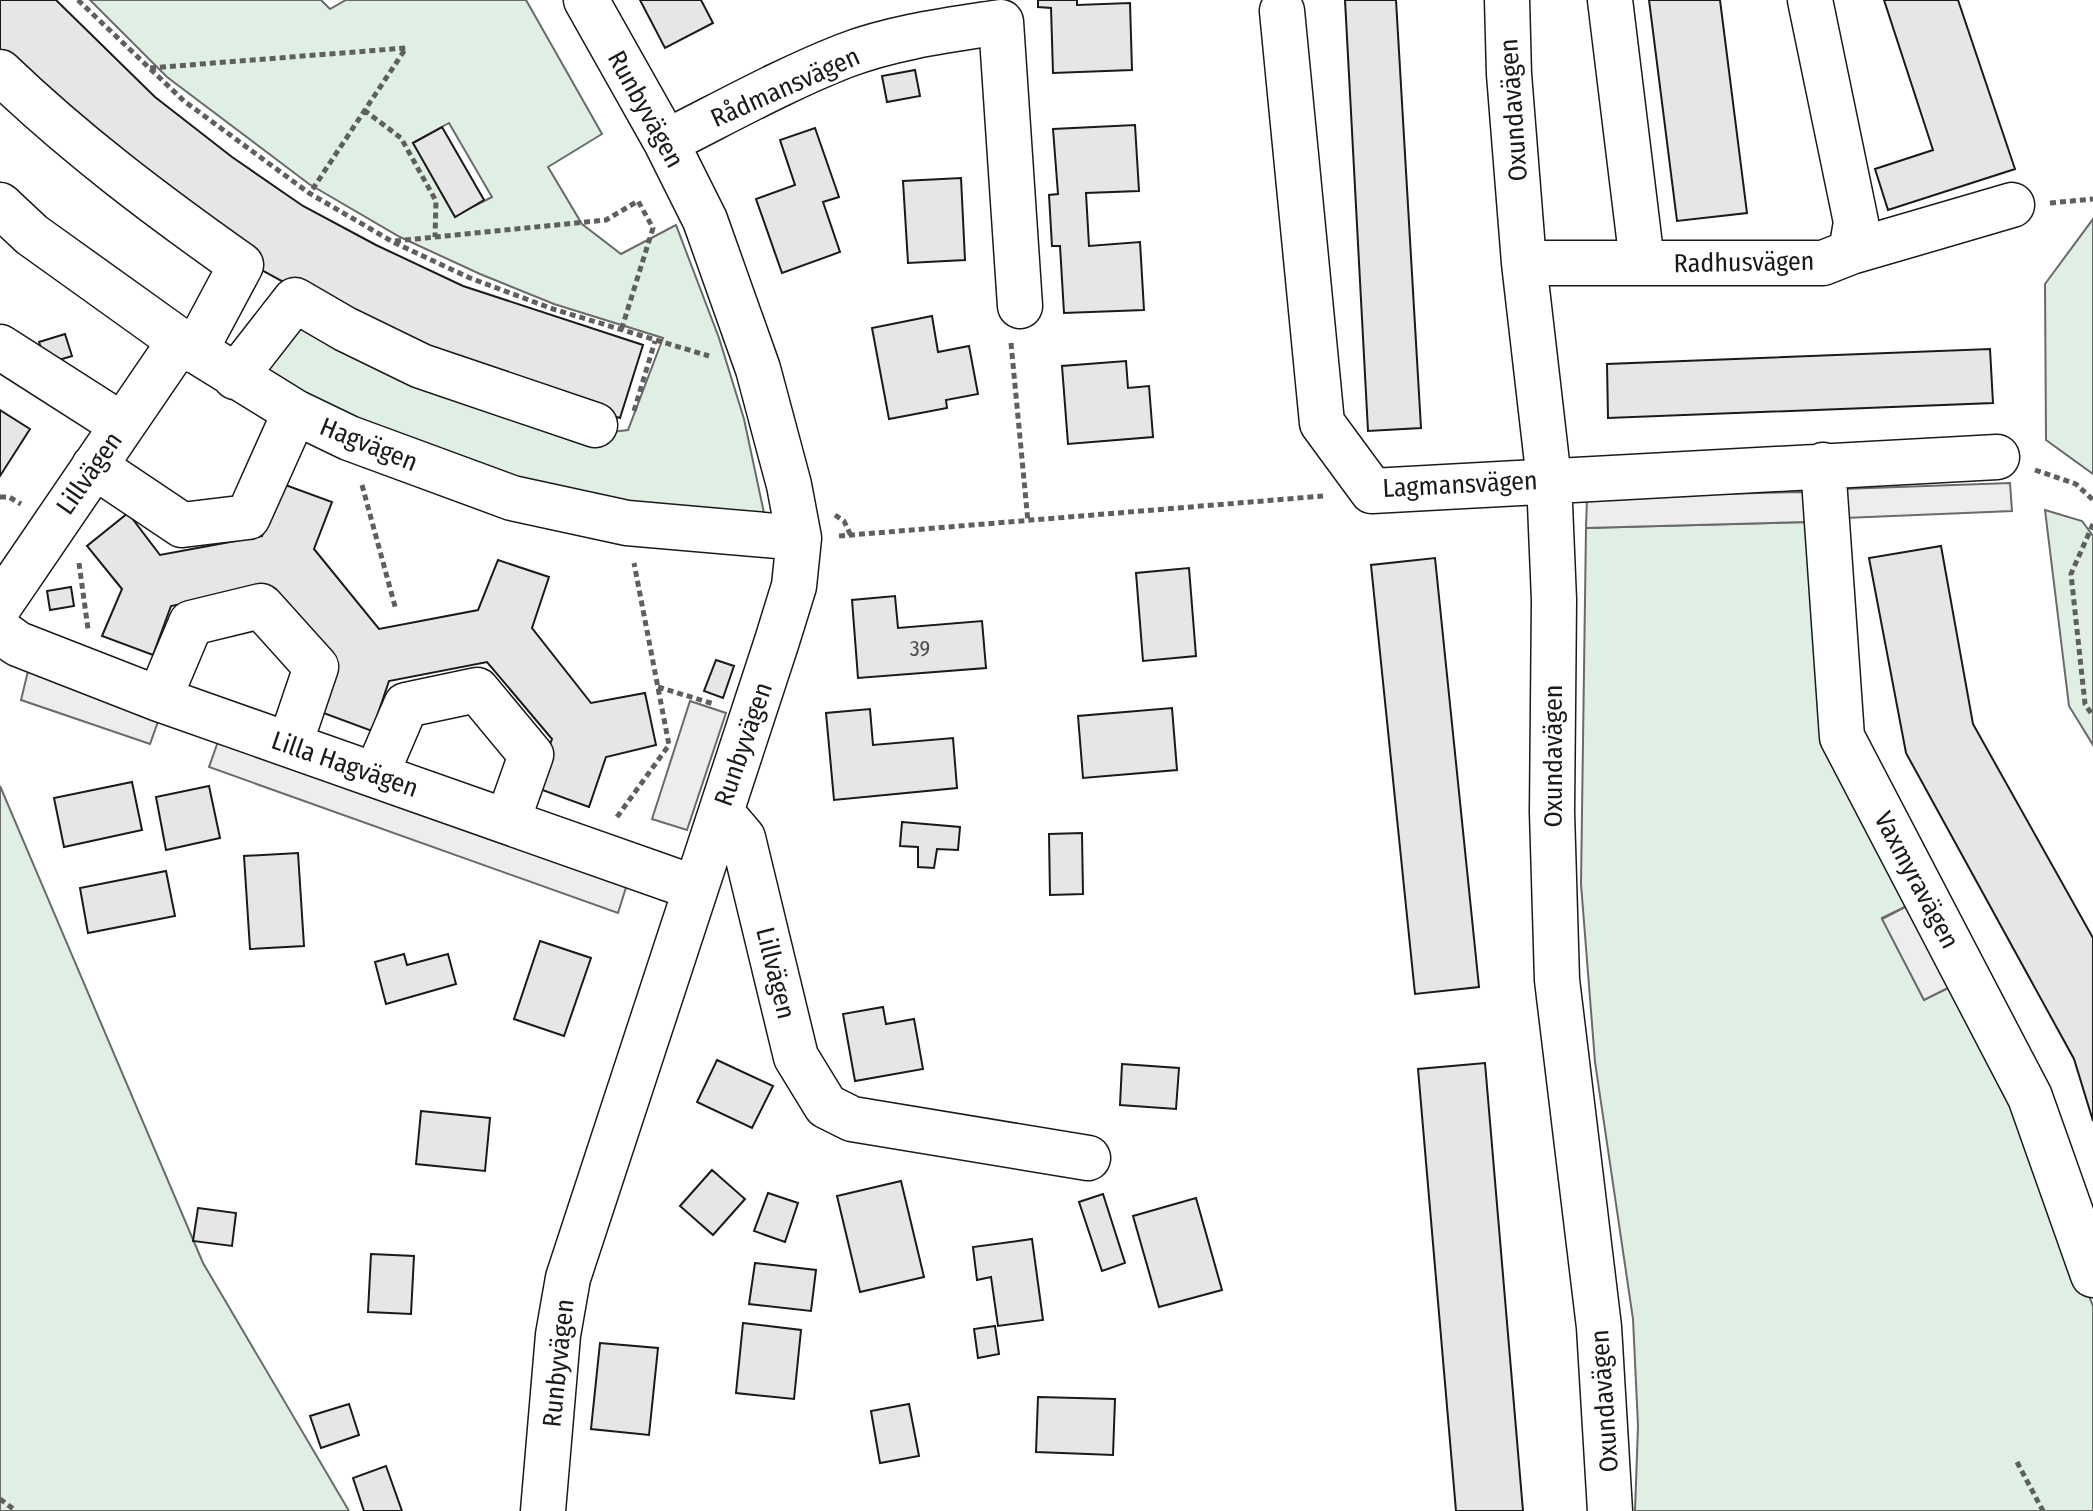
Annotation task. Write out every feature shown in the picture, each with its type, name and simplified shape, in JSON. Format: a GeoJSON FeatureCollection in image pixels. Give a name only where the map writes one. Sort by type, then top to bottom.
{"type":"FeatureCollection","features":[{"type":"Feature","properties":{"kind":"street","name":"Runbyvägen"},"geometry":{"type":"LineString","coordinates":[[543,1511],[558,1335],[568,1278],[794,586],[799,538],[789,485],[758,369],[705,220],[666,142],[586,0]]}},
{"type":"Feature","properties":{"kind":"street","name":"Oxundavägen"},"geometry":{"type":"LineString","coordinates":[[1507,0],[1509,74],[1524,263],[1549,480],[1554,600],[1552,812],[1557,980],[1599,1327],[1610,1511]]}},
{"type":"Feature","properties":{"kind":"street"},"geometry":{"type":"LineString","coordinates":[[1610,0],[1642,262]]}},
{"type":"Feature","properties":{"kind":"street","name":"Radhusvägen"},"geometry":{"type":"LineString","coordinates":[[1524,263],[1823,263],[1851,252],[1856,222],[1810,0]]}},
{"type":"Feature","properties":{"kind":"street","name":"Rådmansvägen"},"geometry":{"type":"LineString","coordinates":[[666,142],[846,56],[1002,11],[1020,306]]}},
{"type":"Feature","properties":{"kind":"street","name":"Lagmansvägen"},"geometry":{"type":"LineString","coordinates":[[1282,11],[1322,423],[1372,491],[1997,457]]}},
{"type":"Feature","properties":{"kind":"street","name":"Lillvägen"},"geometry":{"type":"LineString","coordinates":[[0,72],[46,116],[136,189],[241,265],[188,346],[122,425],[54,524],[0,608],[0,630]]}},
{"type":"Feature","properties":{"kind":"street","name":"Hagvägen"},"geometry":{"type":"LineString","coordinates":[[0,205],[32,235],[188,346],[295,412],[349,438],[512,498],[627,523],[799,538]]}},
{"type":"Feature","properties":{"kind":"street"},"geometry":{"type":"LineString","coordinates":[[1851,252],[2012,205]]}},
{"type":"Feature","properties":{"kind":"street"},"geometry":{"type":"LineString","coordinates":[[235,377],[295,300],[345,329],[421,366],[595,425]]}},
{"type":"Feature","properties":{"kind":"street"},"geometry":{"type":"LineString","coordinates":[[0,347],[122,425]]}},
{"type":"Feature","properties":{"kind":"street"},"geometry":{"type":"LineString","coordinates":[[94,466],[182,525],[248,517],[295,412]]}},
{"type":"Feature","properties":{"kind":"street","name":"Vaxmyravägen"},"geometry":{"type":"LineString","coordinates":[[1823,465],[1842,737],[2030,1097],[2093,1275]]}},
{"type":"Feature","properties":{"kind":"street"},"geometry":{"type":"LineString","coordinates":[[159,699],[191,623],[261,606],[316,667],[290,744]]}},
{"type":"Feature","properties":{"kind":"street","name":"Lilla Hagvägen"},"geometry":{"type":"LineString","coordinates":[[0,630],[18,644],[159,699],[695,888]]}},
{"type":"Feature","properties":{"kind":"street"},"geometry":{"type":"LineString","coordinates":[[376,775],[406,705],[477,690],[531,755],[508,820]]}},
{"type":"Feature","properties":{"kind":"street","name":"Lillvägen"},"geometry":{"type":"LineString","coordinates":[[721,812],[743,838],[796,1057],[826,1106],[852,1119],[1088,1158]]}},
{"type":"Feature","properties":{"kind":"path"},"geometry":{"type":"LineString","coordinates":[[78,0],[184,101],[309,193],[393,242],[470,278],[553,309],[758,369]]}},
{"type":"Feature","properties":{"kind":"path"},"geometry":{"type":"LineString","coordinates":[[149,68],[406,48],[309,193]]}},
{"type":"Feature","properties":{"kind":"path"},"geometry":{"type":"LineString","coordinates":[[363,110],[401,138],[436,201],[435,237]]}},
{"type":"Feature","properties":{"kind":"path"},"geometry":{"type":"LineString","coordinates":[[393,242],[606,220],[638,201],[653,228],[621,331]]}},
{"type":"Feature","properties":{"kind":"path"},"geometry":{"type":"LineString","coordinates":[[1020,306],[1009,327],[1028,522]]}},
{"type":"Feature","properties":{"kind":"path"},"geometry":{"type":"LineString","coordinates":[[595,425],[628,430],[655,341]]}},
{"type":"Feature","properties":{"kind":"path"},"geometry":{"type":"LineString","coordinates":[[349,438],[396,610]]}},
{"type":"Feature","properties":{"kind":"path"},"geometry":{"type":"LineString","coordinates":[[1997,457],[2076,484],[2093,500]]}},
{"type":"Feature","properties":{"kind":"path"},"geometry":{"type":"LineString","coordinates":[[799,538],[1028,522],[1372,491]]}},
{"type":"Feature","properties":{"kind":"path"},"geometry":{"type":"LineString","coordinates":[[593,851],[669,745],[627,523]]}},
{"type":"Feature","properties":{"kind":"path"},"geometry":{"type":"LineString","coordinates":[[54,524],[75,536],[94,673]]}},
{"type":"Feature","properties":{"kind":"path"},"geometry":{"type":"LineString","coordinates":[[2093,524],[2071,574],[2085,704],[2093,716]]}},
{"type":"Feature","properties":{"kind":"path"},"geometry":{"type":"LineString","coordinates":[[658,687],[753,717]]}},
{"type":"Feature","properties":{"kind":"path"},"geometry":{"type":"LineString","coordinates":[[2017,1462],[2043,1511]]}},
{"type":"Feature","properties":{"kind":"path"},"geometry":{"type":"LineString","coordinates":[[0,1499],[12,1510]]}},
{"type":"Feature","properties":{"kind":"green space"},"geometry":{"type":"Polygon","coordinates":[[[90,0],[321,0],[330,9],[346,0],[526,0],[602,134],[548,167],[582,224],[621,254],[676,225],[719,338],[744,419],[764,513],[632,503],[522,480],[407,442],[253,371],[295,322],[594,434],[628,430],[663,338],[554,304],[400,237],[309,184],[167,77],[90,0]],[[449,123],[413,143],[455,216],[492,197],[449,123]]]}},
{"type":"Feature","properties":{"kind":"green space"},"geometry":{"type":"Polygon","coordinates":[[[2093,219],[2093,474],[2046,440],[2045,284],[2093,219]]]}},
{"type":"Feature","properties":{"kind":"green space"},"geometry":{"type":"Polygon","coordinates":[[[2045,510],[2082,521],[2093,536],[2093,745],[2069,706],[2045,510]]]}},
{"type":"Feature","properties":{"kind":"green space"},"geometry":{"type":"Polygon","coordinates":[[[1806,522],[1909,905],[1882,918],[1924,1000],[1952,986],[2012,1103],[2093,1306],[2093,1511],[1635,1511],[1638,1426],[1633,1319],[1595,1062],[1581,884],[1586,528],[1806,522]]]}},
{"type":"Feature","properties":{"kind":"green space"},"geometry":{"type":"Polygon","coordinates":[[[0,786],[203,1263],[349,1511],[0,1511],[0,786]]]}},
{"type":"Feature","properties":{"kind":"shaded area"},"geometry":{"type":"Polygon","coordinates":[[[2010,483],[2012,511],[1845,518],[1842,489],[2010,483]]]}},
{"type":"Feature","properties":{"kind":"shaded area"},"geometry":{"type":"Polygon","coordinates":[[[1803,492],[1806,522],[1586,528],[1587,497],[1803,492]]]}},
{"type":"Feature","properties":{"kind":"shaded area"},"geometry":{"type":"Polygon","coordinates":[[[28,671],[160,716],[150,744],[21,700],[28,671]]]}},
{"type":"Feature","properties":{"kind":"shaded area"},"geometry":{"type":"Polygon","coordinates":[[[690,701],[726,713],[687,830],[652,819],[690,701]]]}},
{"type":"Feature","properties":{"kind":"shaded area"},"geometry":{"type":"Polygon","coordinates":[[[220,736],[628,881],[618,913],[209,767],[220,736]]]}},
{"type":"Feature","properties":{"kind":"shaded area"},"geometry":{"type":"Polygon","coordinates":[[[1909,905],[1952,986],[1924,1000],[1882,919],[1909,905]]]}},
{"type":"Feature","properties":{"kind":"building"},"geometry":{"type":"Polygon","coordinates":[[[0,0],[56,0],[155,97],[232,157],[303,206],[463,286],[643,345],[620,418],[522,389],[340,313],[265,272],[182,214],[0,52],[0,0]]]}},
{"type":"Feature","properties":{"kind":"building"},"geometry":{"type":"Polygon","coordinates":[[[640,0],[701,0],[713,23],[665,48],[640,0]]]}},
{"type":"Feature","properties":{"kind":"building"},"geometry":{"type":"Polygon","coordinates":[[[1038,0],[1077,0],[1077,5],[1130,3],[1132,70],[1053,73],[1051,8],[1038,7],[1038,0]]]}},
{"type":"Feature","properties":{"kind":"building"},"geometry":{"type":"Polygon","coordinates":[[[1345,0],[1396,0],[1421,428],[1368,431],[1345,0]]]}},
{"type":"Feature","properties":{"kind":"building"},"geometry":{"type":"Polygon","coordinates":[[[1649,0],[1720,0],[1747,213],[1677,221],[1649,0]]]}},
{"type":"Feature","properties":{"kind":"building"},"geometry":{"type":"Polygon","coordinates":[[[1884,0],[1958,0],[2015,169],[1888,210],[1875,169],[1933,150],[1884,0]]]}},
{"type":"Feature","properties":{"kind":"building"},"geometry":{"type":"Polygon","coordinates":[[[915,70],[920,96],[887,102],[882,76],[915,70]]]}},
{"type":"Feature","properties":{"kind":"building"},"geometry":{"type":"Polygon","coordinates":[[[1135,125],[1139,191],[1086,193],[1089,246],[1140,242],[1144,310],[1064,313],[1060,246],[1052,246],[1049,195],[1058,194],[1053,129],[1135,125]]]}},
{"type":"Feature","properties":{"kind":"building"},"geometry":{"type":"Polygon","coordinates":[[[442,127],[484,200],[455,217],[413,143],[442,127]]]}},
{"type":"Feature","properties":{"kind":"building"},"geometry":{"type":"Polygon","coordinates":[[[815,128],[839,197],[823,202],[840,252],[782,273],[756,199],[795,185],[780,140],[815,128]]]}},
{"type":"Feature","properties":{"kind":"building"},"geometry":{"type":"Polygon","coordinates":[[[961,178],[965,260],[908,263],[903,181],[961,178]]]}},
{"type":"Feature","properties":{"kind":"building"},"geometry":{"type":"Polygon","coordinates":[[[932,316],[938,352],[969,346],[978,394],[946,400],[947,408],[889,419],[872,328],[932,316]]]}},
{"type":"Feature","properties":{"kind":"building"},"geometry":{"type":"Polygon","coordinates":[[[65,334],[72,356],[46,364],[39,342],[65,334]]]}},
{"type":"Feature","properties":{"kind":"building"},"geometry":{"type":"Polygon","coordinates":[[[1990,349],[1993,403],[1608,418],[1607,364],[1990,349]]]}},
{"type":"Feature","properties":{"kind":"building"},"geometry":{"type":"Polygon","coordinates":[[[1126,361],[1128,388],[1149,386],[1153,437],[1068,444],[1062,366],[1126,361]]]}},
{"type":"Feature","properties":{"kind":"building"},"geometry":{"type":"Polygon","coordinates":[[[0,410],[30,429],[0,476],[0,410]]]}},
{"type":"Feature","properties":{"kind":"building"},"geometry":{"type":"Polygon","coordinates":[[[280,483],[332,502],[314,549],[379,629],[478,610],[498,560],[549,577],[532,628],[591,703],[645,693],[656,745],[606,757],[589,807],[534,787],[552,739],[487,662],[389,681],[372,731],[318,711],[336,662],[269,586],[171,606],[153,655],[102,636],[122,589],[87,546],[128,513],[160,555],[262,536],[280,483]]]}},
{"type":"Feature","properties":{"kind":"building"},"geometry":{"type":"Polygon","coordinates":[[[1941,546],[1973,724],[2093,938],[2093,1121],[2074,1059],[1906,753],[1869,558],[1941,546]]]}},
{"type":"Feature","properties":{"kind":"building"},"geometry":{"type":"Polygon","coordinates":[[[1435,558],[1479,987],[1415,994],[1371,565],[1435,558]]]}},
{"type":"Feature","properties":{"kind":"building"},"geometry":{"type":"Polygon","coordinates":[[[1189,568],[1196,656],[1143,661],[1136,573],[1189,568]]]}},
{"type":"Feature","properties":{"kind":"building"},"geometry":{"type":"Polygon","coordinates":[[[71,587],[74,606],[50,610],[47,591],[71,587]]]}},
{"type":"Feature","properties":{"kind":"building"},"geometry":{"type":"Polygon","coordinates":[[[895,596],[898,628],[982,621],[986,668],[858,678],[852,600],[895,596]]]}},
{"type":"Feature","properties":{"kind":"building"},"geometry":{"type":"Polygon","coordinates":[[[716,660],[734,666],[723,698],[704,691],[716,660]]]}},
{"type":"Feature","properties":{"kind":"building"},"geometry":{"type":"Polygon","coordinates":[[[1172,708],[1177,770],[1083,778],[1078,716],[1172,708]]]}},
{"type":"Feature","properties":{"kind":"building"},"geometry":{"type":"Polygon","coordinates":[[[870,709],[873,745],[953,738],[957,788],[834,800],[826,713],[870,709]]]}},
{"type":"Feature","properties":{"kind":"building"},"geometry":{"type":"Polygon","coordinates":[[[132,782],[142,830],[64,847],[54,798],[132,782]]]}},
{"type":"Feature","properties":{"kind":"building"},"geometry":{"type":"Polygon","coordinates":[[[209,786],[220,838],[166,850],[156,797],[209,786]]]}},
{"type":"Feature","properties":{"kind":"building"},"geometry":{"type":"Polygon","coordinates":[[[902,822],[960,827],[958,850],[937,849],[934,868],[918,867],[918,847],[900,846],[902,822]]]}},
{"type":"Feature","properties":{"kind":"building"},"geometry":{"type":"Polygon","coordinates":[[[1082,833],[1083,894],[1050,895],[1049,834],[1082,833]]]}},
{"type":"Feature","properties":{"kind":"building"},"geometry":{"type":"Polygon","coordinates":[[[298,853],[304,946],[250,949],[244,856],[298,853]]]}},
{"type":"Feature","properties":{"kind":"building"},"geometry":{"type":"Polygon","coordinates":[[[166,871],[175,916],[88,933],[80,888],[166,871]]]}},
{"type":"Feature","properties":{"kind":"building"},"geometry":{"type":"Polygon","coordinates":[[[540,941],[591,958],[564,1036],[514,1019],[540,941]]]}},
{"type":"Feature","properties":{"kind":"building"},"geometry":{"type":"Polygon","coordinates":[[[404,954],[407,965],[448,954],[456,984],[386,1004],[375,962],[404,954]]]}},
{"type":"Feature","properties":{"kind":"building"},"geometry":{"type":"Polygon","coordinates":[[[883,1007],[886,1024],[914,1019],[923,1069],[855,1081],[843,1014],[883,1007]]]}},
{"type":"Feature","properties":{"kind":"building"},"geometry":{"type":"Polygon","coordinates":[[[717,1060],[773,1086],[752,1128],[697,1102],[717,1060]]]}},
{"type":"Feature","properties":{"kind":"building"},"geometry":{"type":"Polygon","coordinates":[[[1485,1063],[1523,1511],[1456,1511],[1418,1069],[1485,1063]]]}},
{"type":"Feature","properties":{"kind":"building"},"geometry":{"type":"Polygon","coordinates":[[[1122,1064],[1179,1068],[1176,1109],[1120,1105],[1122,1064]]]}},
{"type":"Feature","properties":{"kind":"building"},"geometry":{"type":"Polygon","coordinates":[[[421,1111],[490,1118],[485,1171],[416,1164],[421,1111]]]}},
{"type":"Feature","properties":{"kind":"building"},"geometry":{"type":"Polygon","coordinates":[[[712,1170],[745,1199],[713,1235],[680,1206],[712,1170]]]}},
{"type":"Feature","properties":{"kind":"building"},"geometry":{"type":"Polygon","coordinates":[[[901,1181],[924,1277],[860,1292],[837,1196],[901,1181]]]}},
{"type":"Feature","properties":{"kind":"building"},"geometry":{"type":"Polygon","coordinates":[[[768,1193],[798,1203],[785,1242],[754,1231],[768,1193]]]}},
{"type":"Feature","properties":{"kind":"building"},"geometry":{"type":"Polygon","coordinates":[[[1103,1194],[1125,1263],[1102,1271],[1079,1202],[1103,1194]]]}},
{"type":"Feature","properties":{"kind":"building"},"geometry":{"type":"Polygon","coordinates":[[[1196,1198],[1222,1290],[1159,1307],[1133,1216],[1196,1198]]]}},
{"type":"Feature","properties":{"kind":"building"},"geometry":{"type":"Polygon","coordinates":[[[198,1208],[236,1213],[232,1246],[193,1241],[198,1208]]]}},
{"type":"Feature","properties":{"kind":"building"},"geometry":{"type":"Polygon","coordinates":[[[1032,1239],[1043,1320],[998,1326],[991,1277],[977,1280],[973,1247],[1032,1239]]]}},
{"type":"Feature","properties":{"kind":"building"},"geometry":{"type":"Polygon","coordinates":[[[371,1254],[414,1256],[411,1314],[368,1312],[371,1254]]]}},
{"type":"Feature","properties":{"kind":"building"},"geometry":{"type":"Polygon","coordinates":[[[755,1263],[816,1270],[811,1311],[749,1304],[755,1263]]]}},
{"type":"Feature","properties":{"kind":"building"},"geometry":{"type":"Polygon","coordinates":[[[743,1323],[801,1330],[794,1399],[736,1393],[743,1323]]]}},
{"type":"Feature","properties":{"kind":"building"},"geometry":{"type":"Polygon","coordinates":[[[995,1326],[999,1354],[978,1358],[974,1329],[995,1326]]]}},
{"type":"Feature","properties":{"kind":"building"},"geometry":{"type":"Polygon","coordinates":[[[600,1343],[658,1348],[649,1435],[591,1429],[600,1343]]]}},
{"type":"Feature","properties":{"kind":"building"},"geometry":{"type":"Polygon","coordinates":[[[1038,1397],[1115,1399],[1113,1455],[1036,1452],[1038,1397]]]}},
{"type":"Feature","properties":{"kind":"building"},"geometry":{"type":"Polygon","coordinates":[[[349,1404],[359,1435],[321,1448],[310,1416],[349,1404]]]}},
{"type":"Feature","properties":{"kind":"building"},"geometry":{"type":"Polygon","coordinates":[[[909,1404],[919,1456],[880,1463],[871,1411],[909,1404]]]}},
{"type":"Feature","properties":{"kind":"building"},"geometry":{"type":"Polygon","coordinates":[[[386,1466],[402,1511],[364,1511],[353,1478],[386,1466]]]}}]}
